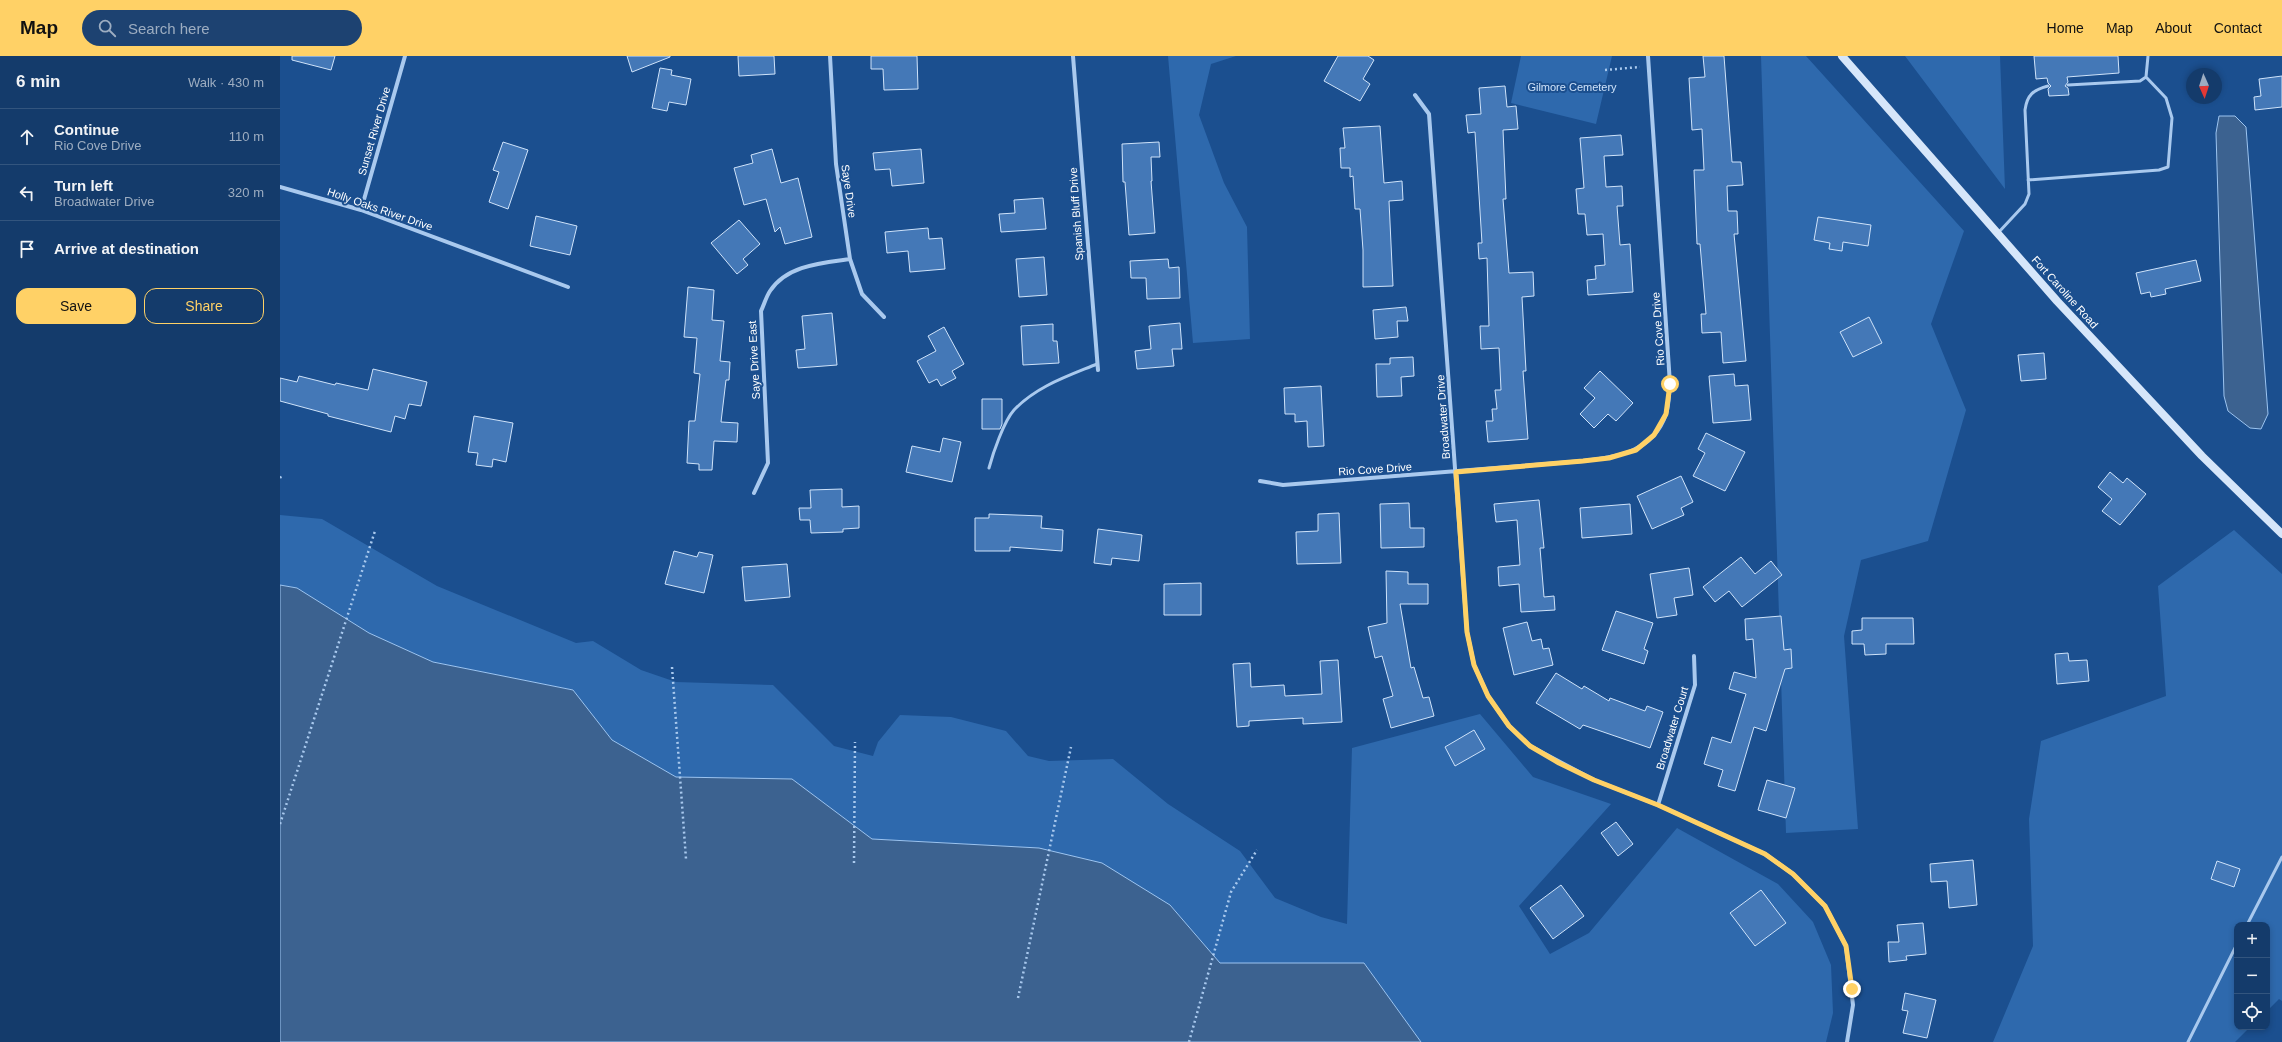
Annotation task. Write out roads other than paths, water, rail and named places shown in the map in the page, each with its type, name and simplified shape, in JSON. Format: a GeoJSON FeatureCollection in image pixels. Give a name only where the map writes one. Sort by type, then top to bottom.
{"type":"FeatureCollection","features":[{"type":"Feature","properties":{"kind":"street","name":"Sunset River Drive"},"geometry":{"type":"LineString","coordinates":[[361,210],[404,56]]}},
{"type":"Feature","properties":{"kind":"street","name":"Saye Drive"},"geometry":{"type":"LineString","coordinates":[[830,56],[836,164],[850,259],[862,294],[884,318]]}},
{"type":"Feature","properties":{"kind":"street","name":"Spanish Bluff Drive"},"geometry":{"type":"LineString","coordinates":[[1073,56],[1098,370]]}},
{"type":"Feature","properties":{"kind":"street","name":"Rio Cove Drive"},"geometry":{"type":"LineString","coordinates":[[1260,481],[1284,485],[1456,472],[1609,458],[1636,450],[1654,435],[1666,414],[1670,384],[1668,334],[1648,56]]}},
{"type":"Feature","properties":{"kind":"street","name":"Fort Caroline Road"},"geometry":{"type":"LineString","coordinates":[[1842,56],[2057,302],[2202,456],[2282,534]]}},
{"type":"Feature","properties":{"kind":"street","name":"Broadwater Drive"},"geometry":{"type":"LineString","coordinates":[[1414,94],[1429,114],[1467,632],[1474,665],[1488,696],[1509,726],[1530,746],[1594,780],[1658,805],[1765,854],[1793,874],[1825,906],[1846,946],[1853,1005],[1847,1042]]}},
{"type":"Feature","properties":{"kind":"street","name":"Holly Oaks River Drive"},"geometry":{"type":"LineString","coordinates":[[280,187],[361,210],[473,253],[568,287]]}},
{"type":"Feature","properties":{"kind":"street","name":"Saye Drive East"},"geometry":{"type":"LineString","coordinates":[[754,493],[768,463],[761,311],[770,291],[783,278],[797,269],[850,259]]}},
{"type":"Feature","properties":{"kind":"street","name":"Broadwater Court"},"geometry":{"type":"LineString","coordinates":[[1658,805],[1695,684],[1694,656]]}},
{"type":"Feature","properties":{"kind":"lane"},"geometry":{"type":"LineString","coordinates":[[2028,180],[2159,170],[2168,166],[2171,157],[2172,118],[2166,98],[2146,77],[2148,56]]}},
{"type":"Feature","properties":{"kind":"lane"},"geometry":{"type":"LineString","coordinates":[[2068,85],[2140,81],[2146,77]]}},
{"type":"Feature","properties":{"kind":"lane"},"geometry":{"type":"LineString","coordinates":[[1998,233],[2025,204],[2029,194],[2025,110],[2026,99],[2035,90],[2048,86]]}},
{"type":"Feature","properties":{"kind":"lane"},"geometry":{"type":"LineString","coordinates":[[989,468],[994,449],[1013,410],[1041,388],[1097,364]]}},
{"type":"Feature","properties":{"kind":"lane"},"geometry":{"type":"LineString","coordinates":[[2249,922],[2282,857]]}},
{"type":"Feature","properties":{"kind":"lane"},"geometry":{"type":"LineString","coordinates":[[2188,1042],[2234,950]]}},
{"type":"Feature","properties":{"kind":"park label","name":"Gilmore Cemetery"},"geometry":{"type":"Point","coordinates":[1572,87]}}]}
